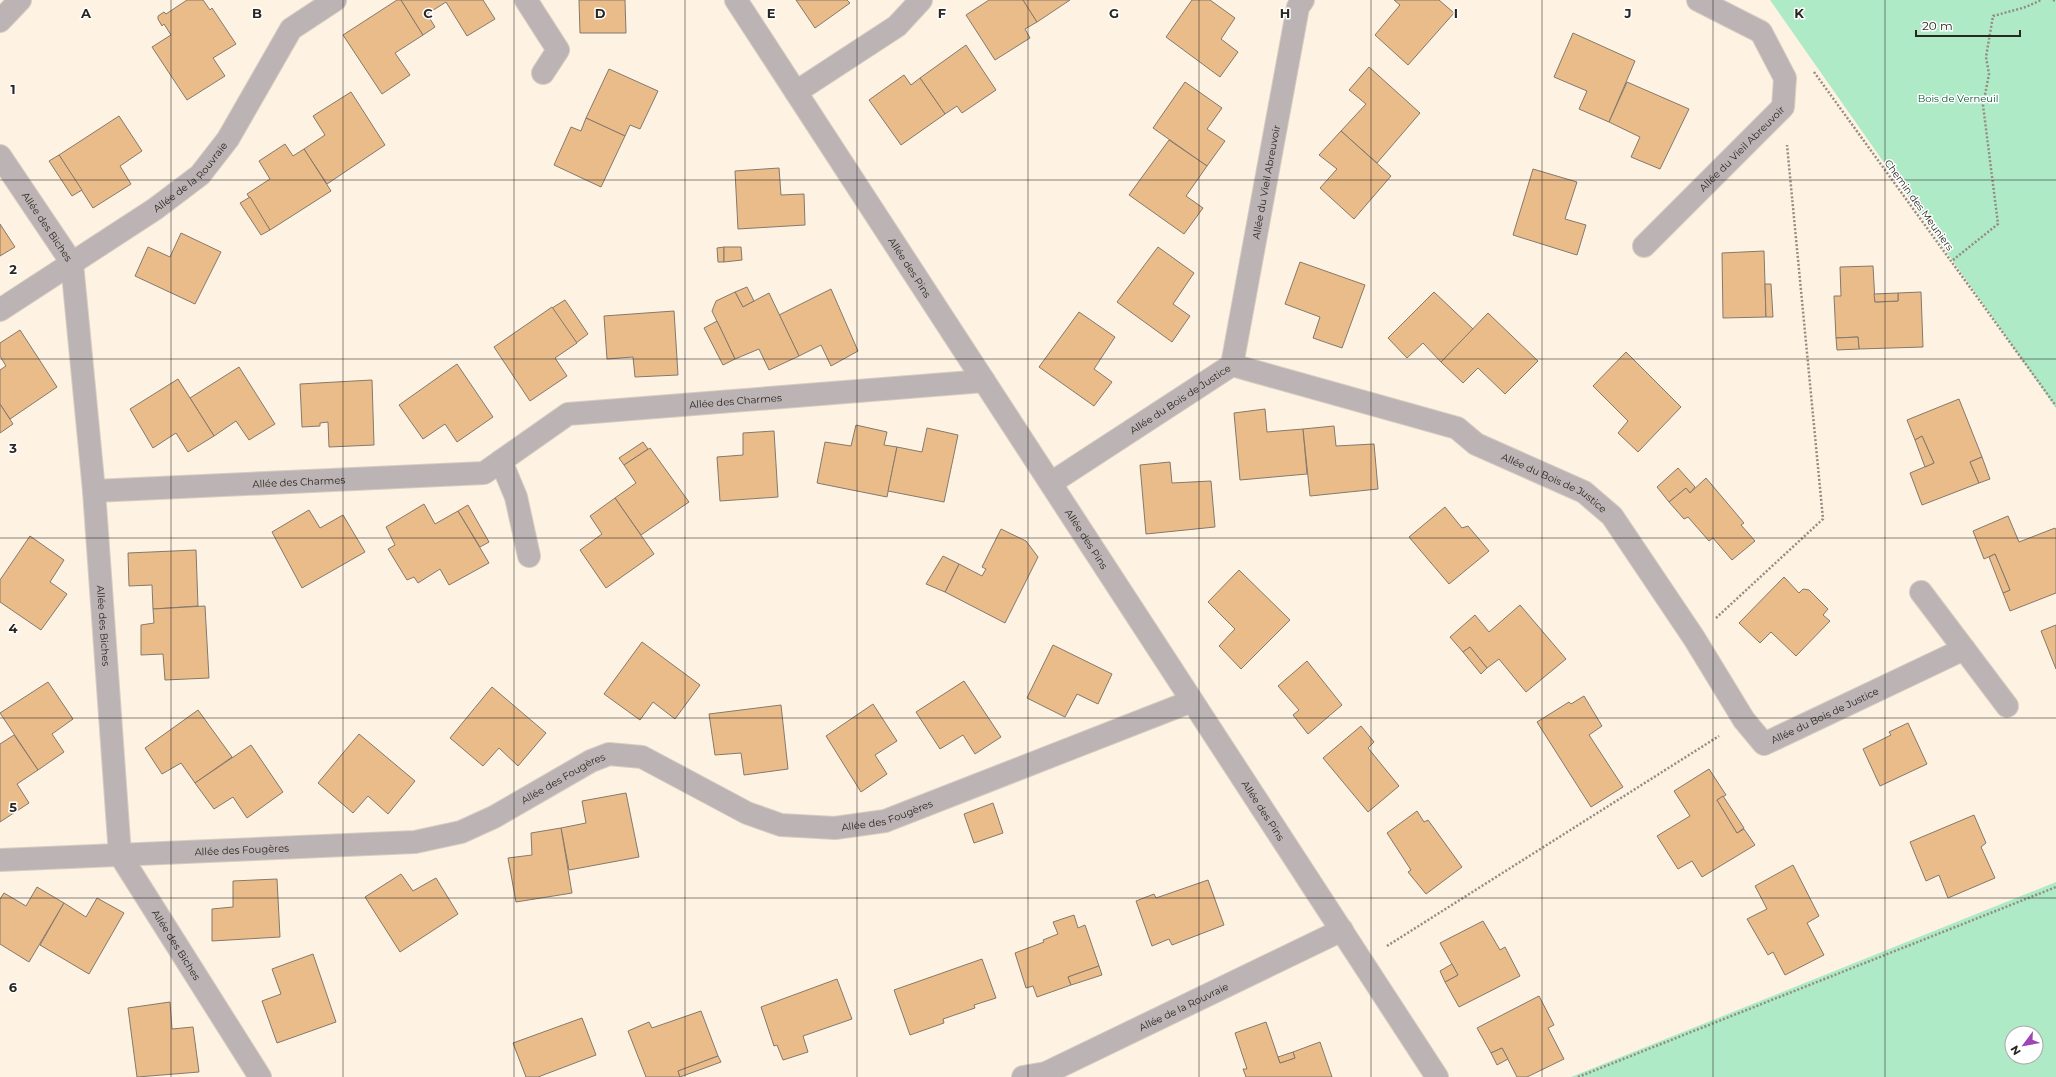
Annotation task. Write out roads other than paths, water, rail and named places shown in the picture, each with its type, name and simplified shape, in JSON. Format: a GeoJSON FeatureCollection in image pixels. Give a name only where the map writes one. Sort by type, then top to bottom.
{"type":"FeatureCollection","features":[{"type":"Feature","properties":{"kind":"street"},"geometry":{"type":"LineString","coordinates":[[0,21],[20,0]]}},
{"type":"Feature","properties":{"kind":"street","name":"Allée de la Rouvraie"},"geometry":{"type":"LineString","coordinates":[[0,310],[155,209],[200,175],[228,139],[291,30],[335,0]]}},
{"type":"Feature","properties":{"kind":"street"},"geometry":{"type":"LineString","coordinates":[[526,0],[558,50],[542,73]]}},
{"type":"Feature","properties":{"kind":"street","name":"Allée des Pins"},"geometry":{"type":"LineString","coordinates":[[736,0],[1342,930],[1361,963],[1437,1077]]}},
{"type":"Feature","properties":{"kind":"street"},"geometry":{"type":"LineString","coordinates":[[796,92],[897,26],[921,0]]}},
{"type":"Feature","properties":{"kind":"street","name":"Allée du Vieil Abreuvoir"},"geometry":{"type":"LineString","coordinates":[[1232,365],[1298,8],[1303,0]]}},
{"type":"Feature","properties":{"kind":"street","name":"Allée du Vieil Abreuvoir"},"geometry":{"type":"LineString","coordinates":[[1644,246],[1783,107],[1785,78],[1761,32],[1698,0]]}},
{"type":"Feature","properties":{"kind":"street","name":"Allée des Biches"},"geometry":{"type":"LineString","coordinates":[[0,156],[72,263],[94,491],[120,855],[260,1077]]}},
{"type":"Feature","properties":{"kind":"street","name":"Allée du Bois de Justice"},"geometry":{"type":"LineString","coordinates":[[1051,483],[1232,365],[1457,428],[1476,444],[1584,492],[1612,516],[1694,638],[1744,720],[1764,744],[1964,649]]}},
{"type":"Feature","properties":{"kind":"street","name":"Allée des Charmes"},"geometry":{"type":"LineString","coordinates":[[94,491],[484,473],[568,414],[984,380]]}},
{"type":"Feature","properties":{"kind":"street"},"geometry":{"type":"LineString","coordinates":[[501,461],[516,496],[529,556]]}},
{"type":"Feature","properties":{"kind":"street"},"geometry":{"type":"LineString","coordinates":[[1921,592],[2007,706]]}},
{"type":"Feature","properties":{"kind":"street","name":"Allée des Fougères"},"geometry":{"type":"LineString","coordinates":[[0,860],[415,842],[461,832],[494,817],[591,761],[609,754],[642,757],[747,812],[781,825],[835,828],[885,821],[1192,701]]}},
{"type":"Feature","properties":{"kind":"street","name":"Allée de la Rouvraie"},"geometry":{"type":"LineString","coordinates":[[1023,1077],[1046,1073],[1342,930]]}},
{"type":"Feature","properties":{"kind":"park label","name":"Bois de Verneuil"},"geometry":{"type":"Point","coordinates":[1958,98]}}]}
